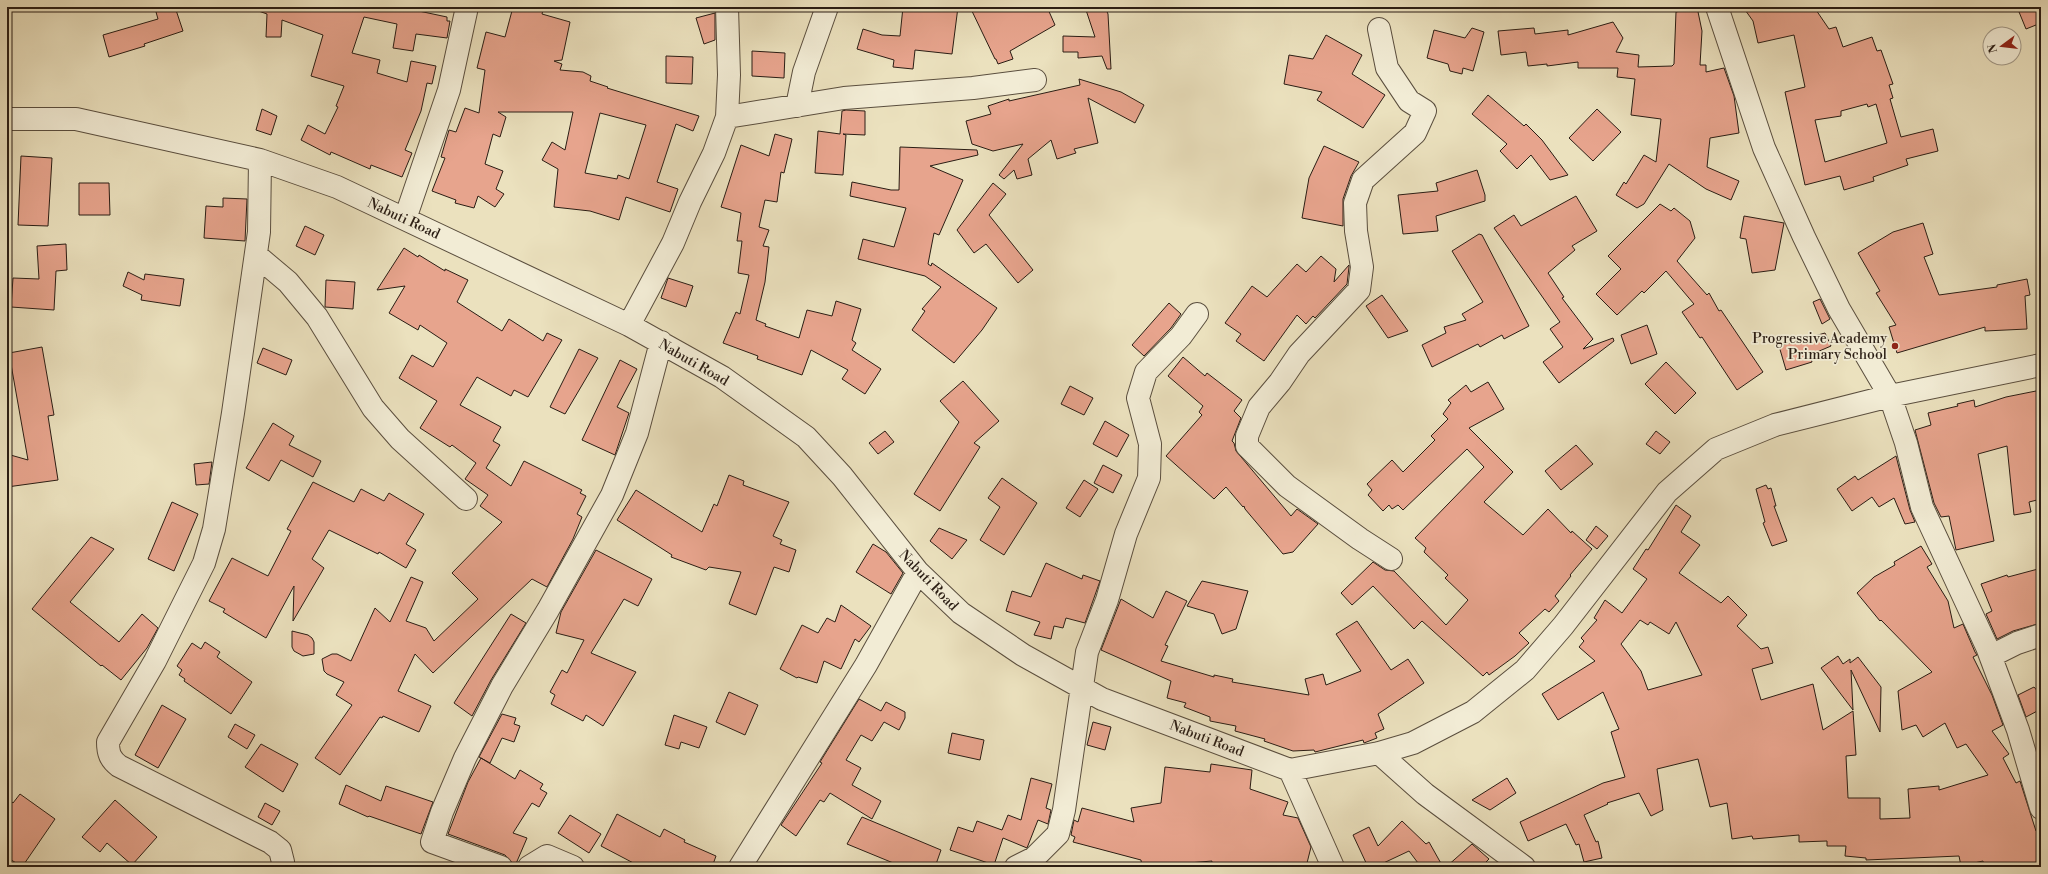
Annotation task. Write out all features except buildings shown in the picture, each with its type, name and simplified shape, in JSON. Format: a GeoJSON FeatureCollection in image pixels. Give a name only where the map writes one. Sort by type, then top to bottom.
{"type":"FeatureCollection","features":[{"type":"Feature","properties":{"kind":"street"},"geometry":{"type":"LineString","coordinates":[[405,219],[448,90],[467,7]]}},
{"type":"Feature","properties":{"kind":"street"},"geometry":{"type":"LineString","coordinates":[[629,325],[673,243],[690,202],[714,153],[727,117],[729,75],[727,7]]}},
{"type":"Feature","properties":{"kind":"street"},"geometry":{"type":"LineString","coordinates":[[797,106],[804,72],[827,7]]}},
{"type":"Feature","properties":{"kind":"street"},"geometry":{"type":"LineString","coordinates":[[1717,7],[1764,148],[1804,237],[1839,309],[1890,396],[1906,442],[1922,507],[1991,656],[2018,730],[2041,808]]}},
{"type":"Feature","properties":{"kind":"street"},"geometry":{"type":"LineString","coordinates":[[1379,29],[1387,68],[1409,101],[1425,111],[1415,133],[1363,180],[1355,203],[1356,231],[1362,267],[1358,290],[1299,354],[1280,382],[1259,407],[1247,436],[1247,446],[1287,486],[1360,539],[1392,559]]}},
{"type":"Feature","properties":{"kind":"street"},"geometry":{"type":"LineString","coordinates":[[727,117],[844,98],[973,88],[1035,80]]}},
{"type":"Feature","properties":{"kind":"street","name":"Nabuti Road"},"geometry":{"type":"LineString","coordinates":[[7,119],[76,119],[260,160],[338,186],[629,325],[722,377],[806,437],[842,476],[918,572],[961,613],[1023,655],[1102,699],[1290,770]]}},
{"type":"Feature","properties":{"kind":"street"},"geometry":{"type":"LineString","coordinates":[[260,160],[259,232],[232,420],[214,529],[204,563],[155,661],[108,742],[108,752],[112,760],[118,766],[270,842],[280,850],[283,862],[282,867]]}},
{"type":"Feature","properties":{"kind":"street"},"geometry":{"type":"LineString","coordinates":[[256,254],[288,282],[317,317],[373,408],[400,439],[466,499]]}},
{"type":"Feature","properties":{"kind":"street"},"geometry":{"type":"LineString","coordinates":[[1016,867],[1034,858],[1058,834],[1064,810],[1087,652],[1107,600],[1126,534],[1150,478],[1150,444],[1138,398],[1144,378],[1146,372],[1181,336],[1197,314]]}},
{"type":"Feature","properties":{"kind":"street"},"geometry":{"type":"LineString","coordinates":[[501,867],[432,842],[459,769],[471,745],[502,686],[548,610],[612,495],[637,433],[661,342]]}},
{"type":"Feature","properties":{"kind":"street"},"geometry":{"type":"LineString","coordinates":[[1333,867],[1290,770],[1379,753],[1413,743],[1473,712],[1525,670],[1563,626],[1667,492],[1716,449],[1775,426],[1890,396],[2041,366]]}},
{"type":"Feature","properties":{"kind":"street"},"geometry":{"type":"LineString","coordinates":[[740,867],[866,664],[918,572]]}},
{"type":"Feature","properties":{"kind":"street"},"geometry":{"type":"LineString","coordinates":[[1991,656],[2016,643],[2041,635]]}},
{"type":"Feature","properties":{"kind":"street"},"geometry":{"type":"LineString","coordinates":[[1379,753],[1425,794],[1524,867]]}},
{"type":"Feature","properties":{"kind":"street"},"geometry":{"type":"LineString","coordinates":[[529,867],[547,856],[573,867]]}},
{"type":"Feature","properties":{"kind":"place","name":"Progressive Academy Primary School"},"geometry":{"type":"Point","coordinates":[1895,346]}}]}
